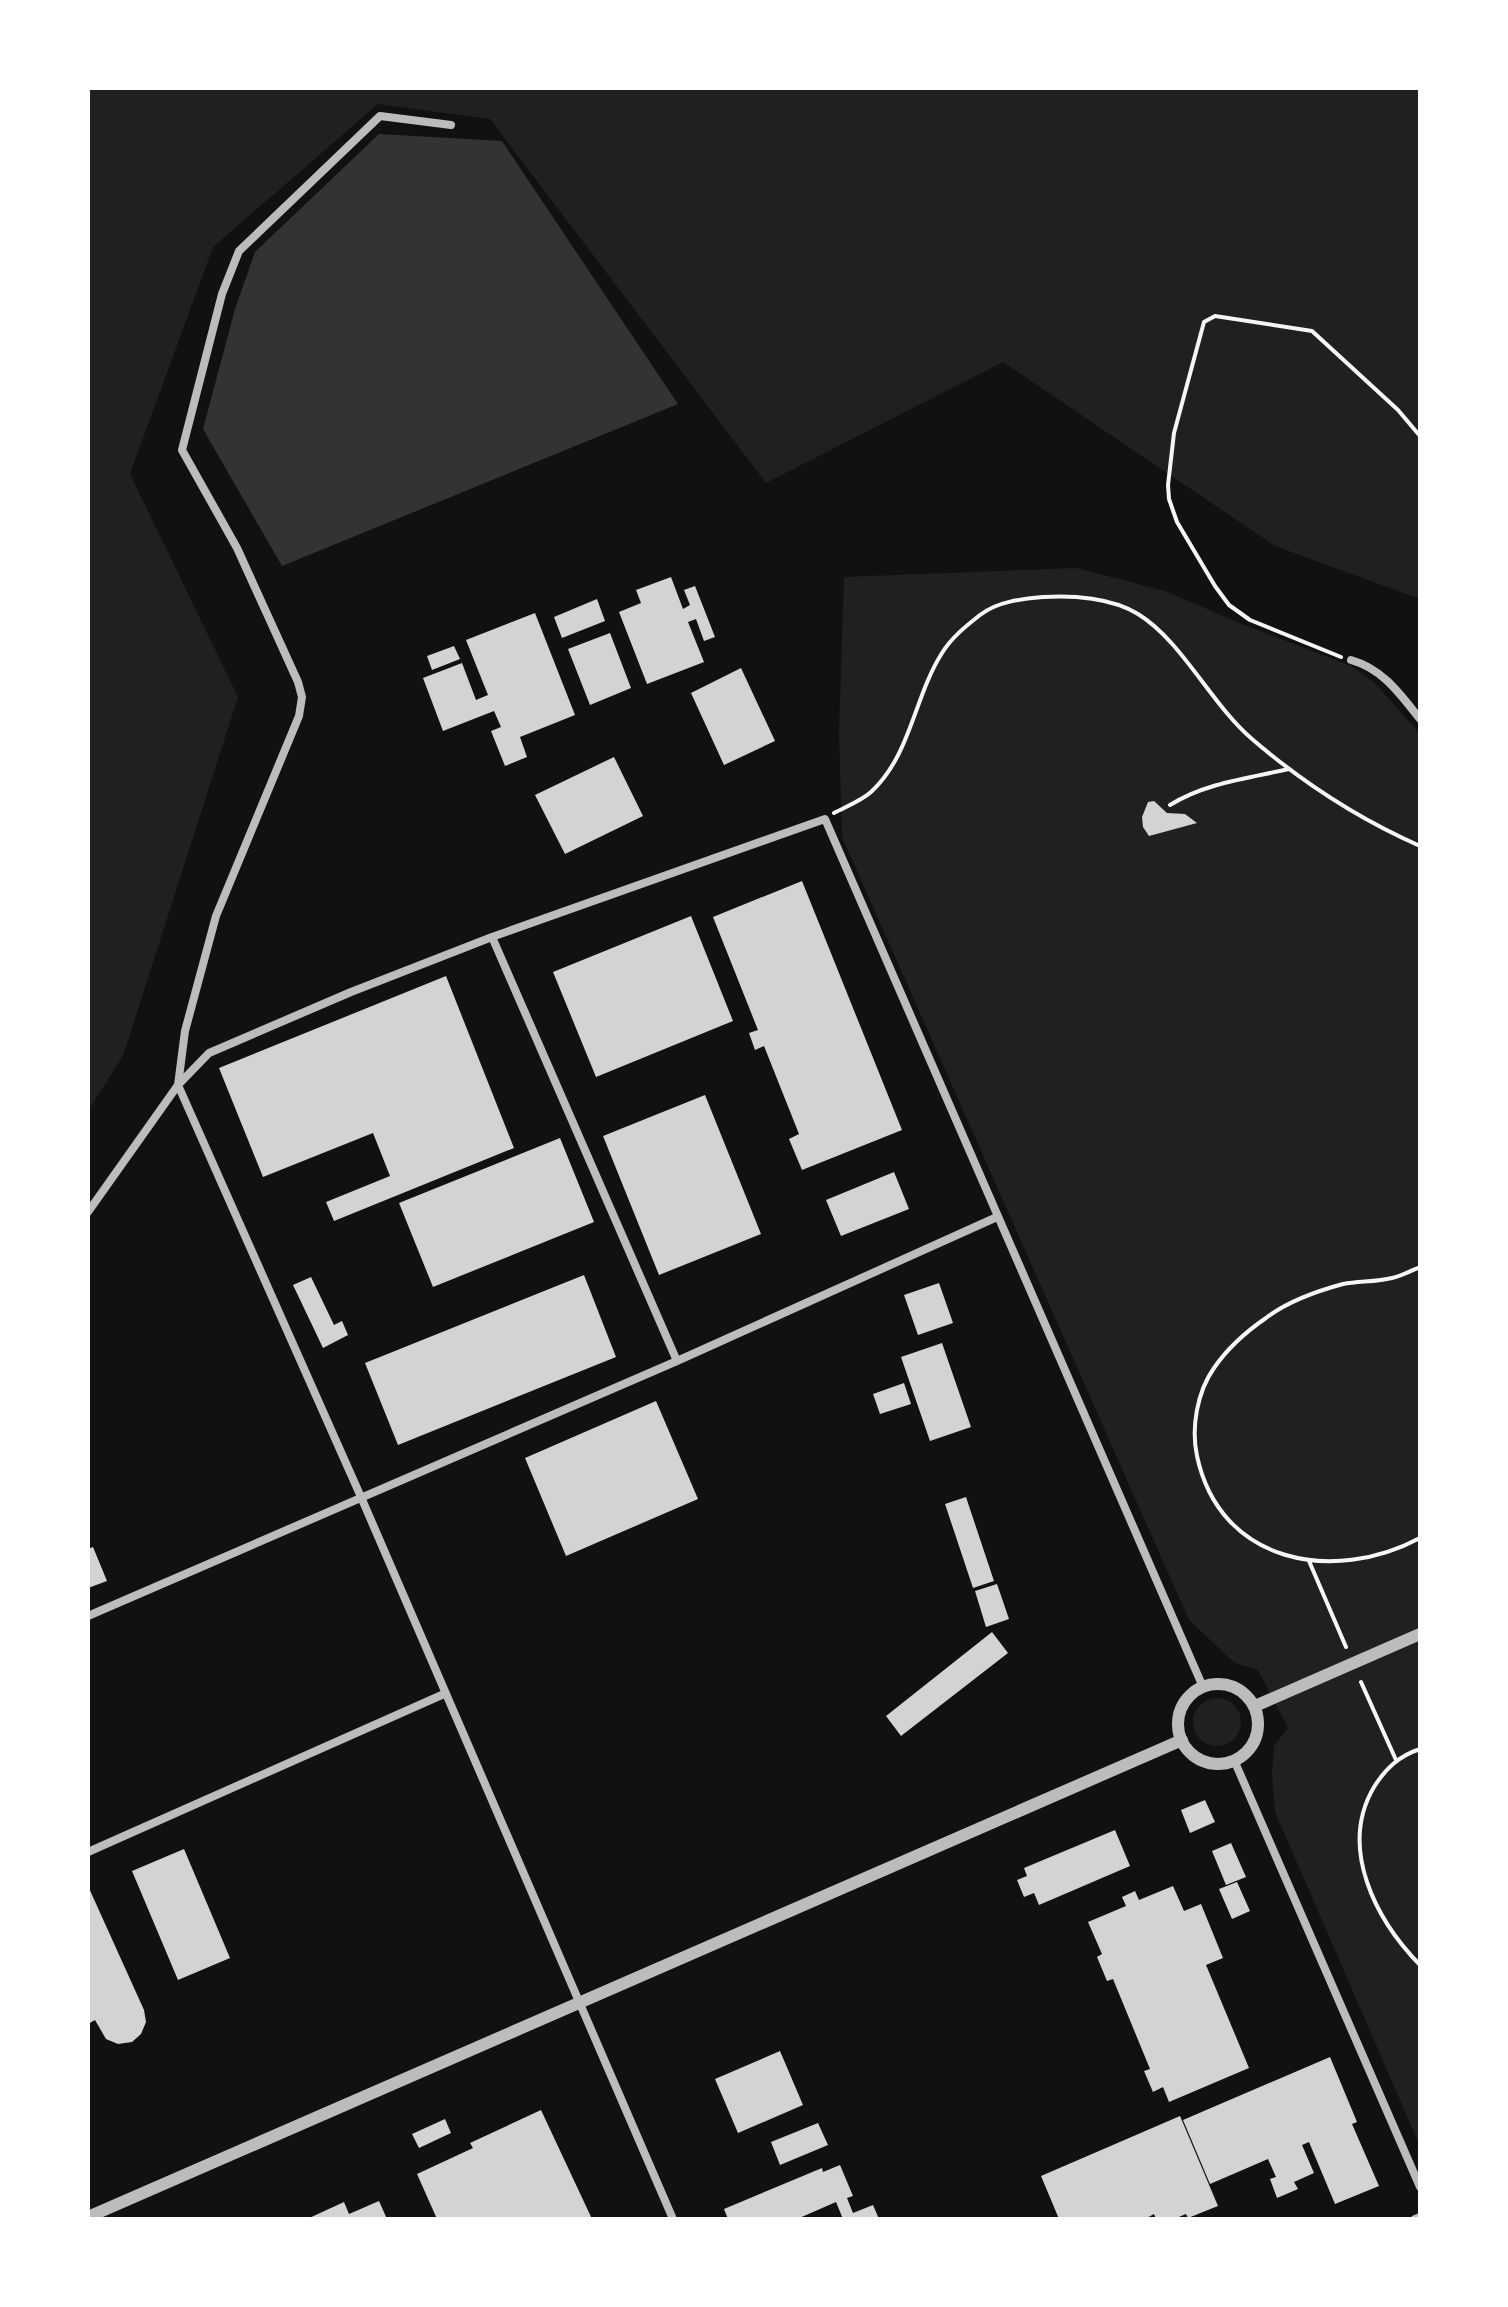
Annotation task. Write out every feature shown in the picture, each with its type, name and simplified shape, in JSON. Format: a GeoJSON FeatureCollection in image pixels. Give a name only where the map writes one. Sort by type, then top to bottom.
{"type":"FeatureCollection","features":[{"type":"Feature","properties":{"kind":"street"},"geometry":{"type":"LineString","coordinates":[[451,125],[380,116],[239,251],[222,294],[182,450],[237,548],[302,697],[299,716],[216,916],[185,1031],[178,1085],[361,1497],[673,2219]]}},
{"type":"Feature","properties":{"kind":"street"},"geometry":{"type":"LineString","coordinates":[[1351,660],[1379,672],[1420,719]]}},
{"type":"Feature","properties":{"kind":"street"},"geometry":{"type":"LineString","coordinates":[[88,1212],[178,1085],[209,1053],[351,992],[492,937],[825,819],[1203,1687]]}},
{"type":"Feature","properties":{"kind":"street"},"geometry":{"type":"LineString","coordinates":[[492,937],[677,1361]]}},
{"type":"Feature","properties":{"kind":"street"},"geometry":{"type":"LineString","coordinates":[[88,1616],[677,1361],[997,1217]]}},
{"type":"Feature","properties":{"kind":"street"},"geometry":{"type":"LineString","coordinates":[[1255,1706],[1420,1634]]}},
{"type":"Feature","properties":{"kind":"street"},"geometry":{"type":"LineString","coordinates":[[1215,1684],[1238,1689],[1255,1706],[1258,1719],[1253,1744],[1234,1760],[1210,1763],[1198,1759],[1182,1740],[1179,1715],[1192,1694],[1203,1687],[1215,1684]]}},
{"type":"Feature","properties":{"kind":"street"},"geometry":{"type":"LineString","coordinates":[[88,1852],[444,1694]]}},
{"type":"Feature","properties":{"kind":"street"},"geometry":{"type":"LineString","coordinates":[[88,2217],[1182,1740]]}},
{"type":"Feature","properties":{"kind":"street"},"geometry":{"type":"LineString","coordinates":[[1234,1760],[1420,2187]]}},
{"type":"Feature","properties":{"kind":"path"},"geometry":{"type":"LineString","coordinates":[[1351,660],[1250,620],[1229,605],[1177,522],[1168,485],[1174,433],[1204,322],[1215,316],[1312,331],[1398,410],[1420,436]]}},
{"type":"Feature","properties":{"kind":"path"},"geometry":{"type":"LineString","coordinates":[[825,819],[870,793],[899,754],[941,654],[956,635],[985,612],[1015,600],[1060,596],[1103,601],[1138,614],[1172,645],[1249,737],[1289,769],[1379,827],[1420,846]]}},
{"type":"Feature","properties":{"kind":"path"},"geometry":{"type":"LineString","coordinates":[[1170,805],[1185,795],[1207,788],[1289,769]]}},
{"type":"Feature","properties":{"kind":"path"},"geometry":{"type":"LineString","coordinates":[[1420,1267],[1391,1278],[1346,1284],[1289,1304],[1247,1333],[1214,1368],[1204,1388],[1196,1421],[1195,1449],[1202,1476],[1219,1508],[1248,1538],[1282,1554],[1334,1562],[1371,1558],[1420,1538]]}},
{"type":"Feature","properties":{"kind":"path"},"geometry":{"type":"LineString","coordinates":[[1309,1560],[1346,1647]]}},
{"type":"Feature","properties":{"kind":"path"},"geometry":{"type":"LineString","coordinates":[[1361,1682],[1396,1760]]}},
{"type":"Feature","properties":{"kind":"path"},"geometry":{"type":"LineString","coordinates":[[1420,1749],[1396,1760],[1382,1774],[1362,1813],[1359,1850],[1376,1905],[1400,1944],[1420,1965]]}},
{"type":"Feature","properties":{"kind":"shaded area"},"geometry":{"type":"Polygon","coordinates":[[[88,88],[1420,88],[1420,599],[1275,546],[1003,362],[766,483],[490,119],[378,104],[213,247],[130,474],[238,697],[123,1056],[88,1111],[88,88]]]}},
{"type":"Feature","properties":{"kind":"shaded area"},"geometry":{"type":"Polygon","coordinates":[[[379,134],[502,141],[678,404],[282,566],[203,429],[235,309],[255,252],[379,134]]]}},
{"type":"Feature","properties":{"kind":"shaded area"},"geometry":{"type":"Polygon","coordinates":[[[1076,568],[1165,591],[1351,666],[1374,682],[1420,734],[1420,2146],[1275,1812],[1272,1774],[1274,1746],[1288,1728],[1258,1670],[1235,1663],[1189,1620],[842,837],[839,732],[844,577],[1076,568]]]}},
{"type":"Feature","properties":{"kind":"shaded area"},"geometry":{"type":"Polygon","coordinates":[[[1217,1698],[1234,1705],[1241,1722],[1234,1739],[1217,1746],[1200,1739],[1193,1722],[1200,1705],[1217,1698]]]}},
{"type":"Feature","properties":{"kind":"building"},"geometry":{"type":"Polygon","coordinates":[[[671,577],[683,609],[690,605],[684,590],[695,586],[715,637],[704,641],[696,619],[688,622],[704,662],[647,684],[619,612],[641,603],[636,590],[671,577]]]}},
{"type":"Feature","properties":{"kind":"building"},"geometry":{"type":"Polygon","coordinates":[[[597,599],[605,621],[562,638],[554,617],[597,599]]]}},
{"type":"Feature","properties":{"kind":"building"},"geometry":{"type":"Polygon","coordinates":[[[535,613],[575,715],[520,737],[527,757],[505,766],[491,731],[501,727],[494,711],[443,731],[423,678],[462,663],[476,700],[488,695],[466,640],[535,613]]]}},
{"type":"Feature","properties":{"kind":"building"},"geometry":{"type":"Polygon","coordinates":[[[610,633],[631,688],[590,705],[568,649],[610,633]]]}},
{"type":"Feature","properties":{"kind":"building"},"geometry":{"type":"Polygon","coordinates":[[[454,646],[460,659],[432,670],[427,656],[454,646]]]}},
{"type":"Feature","properties":{"kind":"building"},"geometry":{"type":"Polygon","coordinates":[[[741,668],[775,741],[724,765],[691,693],[741,668]]]}},
{"type":"Feature","properties":{"kind":"building"},"geometry":{"type":"Polygon","coordinates":[[[614,757],[643,816],[565,854],[535,795],[614,757]]]}},
{"type":"Feature","properties":{"kind":"building"},"geometry":{"type":"Polygon","coordinates":[[[1154,801],[1167,813],[1185,814],[1197,823],[1149,836],[1143,827],[1142,817],[1148,802],[1154,801]]]}},
{"type":"Feature","properties":{"kind":"building"},"geometry":{"type":"Polygon","coordinates":[[[802,881],[902,1130],[802,1170],[789,1139],[799,1134],[764,1046],[755,1050],[749,1033],[758,1030],[713,917],[802,881]]]}},
{"type":"Feature","properties":{"kind":"building"},"geometry":{"type":"Polygon","coordinates":[[[691,916],[733,1021],[596,1077],[553,972],[691,916]]]}},
{"type":"Feature","properties":{"kind":"building"},"geometry":{"type":"Polygon","coordinates":[[[446,976],[514,1148],[334,1221],[326,1202],[390,1176],[373,1133],[263,1177],[219,1068],[446,976]]]}},
{"type":"Feature","properties":{"kind":"building"},"geometry":{"type":"Polygon","coordinates":[[[705,1095],[761,1234],[659,1275],[603,1136],[705,1095]]]}},
{"type":"Feature","properties":{"kind":"building"},"geometry":{"type":"Polygon","coordinates":[[[560,1138],[594,1222],[433,1287],[399,1203],[560,1138]]]}},
{"type":"Feature","properties":{"kind":"building"},"geometry":{"type":"Polygon","coordinates":[[[894,1172],[909,1209],[841,1236],[826,1200],[894,1172]]]}},
{"type":"Feature","properties":{"kind":"building"},"geometry":{"type":"Polygon","coordinates":[[[584,1275],[616,1357],[398,1445],[365,1363],[584,1275]]]}},
{"type":"Feature","properties":{"kind":"building"},"geometry":{"type":"Polygon","coordinates":[[[311,1277],[334,1325],[342,1321],[348,1335],[323,1348],[293,1285],[311,1277]]]}},
{"type":"Feature","properties":{"kind":"building"},"geometry":{"type":"Polygon","coordinates":[[[939,1283],[953,1323],[918,1335],[904,1295],[939,1283]]]}},
{"type":"Feature","properties":{"kind":"building"},"geometry":{"type":"Polygon","coordinates":[[[942,1343],[971,1427],[930,1441],[901,1357],[942,1343]]]}},
{"type":"Feature","properties":{"kind":"building"},"geometry":{"type":"Polygon","coordinates":[[[904,1383],[911,1404],[880,1414],[873,1394],[904,1383]]]}},
{"type":"Feature","properties":{"kind":"building"},"geometry":{"type":"Polygon","coordinates":[[[656,1401],[698,1499],[566,1556],[525,1458],[656,1401]]]}},
{"type":"Feature","properties":{"kind":"building"},"geometry":{"type":"Polygon","coordinates":[[[966,1497],[994,1581],[973,1588],[945,1504],[966,1497]]]}},
{"type":"Feature","properties":{"kind":"building"},"geometry":{"type":"Polygon","coordinates":[[[93,1547],[107,1581],[88,1588],[88,1549],[93,1547]]]}},
{"type":"Feature","properties":{"kind":"building"},"geometry":{"type":"Polygon","coordinates":[[[997,1584],[1009,1619],[986,1627],[975,1591],[997,1584]]]}},
{"type":"Feature","properties":{"kind":"building"},"geometry":{"type":"Polygon","coordinates":[[[992,1632],[1008,1653],[901,1736],[886,1716],[992,1632]]]}},
{"type":"Feature","properties":{"kind":"building"},"geometry":{"type":"Polygon","coordinates":[[[1205,1800],[1215,1822],[1190,1833],[1181,1810],[1205,1800]]]}},
{"type":"Feature","properties":{"kind":"building"},"geometry":{"type":"Polygon","coordinates":[[[1115,1830],[1130,1866],[1039,1905],[1034,1893],[1024,1897],[1017,1880],[1027,1876],[1024,1868],[1115,1830]]]}},
{"type":"Feature","properties":{"kind":"building"},"geometry":{"type":"Polygon","coordinates":[[[1231,1843],[1246,1877],[1226,1885],[1212,1851],[1231,1843]]]}},
{"type":"Feature","properties":{"kind":"building"},"geometry":{"type":"Polygon","coordinates":[[[184,1849],[230,1958],[178,1980],[132,1871],[184,1849]]]}},
{"type":"Feature","properties":{"kind":"building"},"geometry":{"type":"Polygon","coordinates":[[[1237,1882],[1250,1911],[1232,1919],[1219,1889],[1237,1882]]]}},
{"type":"Feature","properties":{"kind":"building"},"geometry":{"type":"Polygon","coordinates":[[[88,1886],[144,2010],[146,2022],[141,2034],[132,2042],[118,2044],[106,2039],[95,2020],[88,2024],[88,1886]]]}},
{"type":"Feature","properties":{"kind":"building"},"geometry":{"type":"Polygon","coordinates":[[[1173,1886],[1184,1911],[1201,1904],[1223,1958],[1206,1965],[1249,2068],[1169,2102],[1163,2087],[1153,2092],[1144,2071],[1150,2069],[1113,1979],[1107,1981],[1097,1957],[1102,1954],[1088,1922],[1126,1906],[1122,1897],[1135,1891],[1139,1900],[1173,1886]]]}},
{"type":"Feature","properties":{"kind":"building"},"geometry":{"type":"Polygon","coordinates":[[[780,2051],[803,2105],[738,2133],[715,2079],[780,2051]]]}},
{"type":"Feature","properties":{"kind":"building"},"geometry":{"type":"Polygon","coordinates":[[[1330,2057],[1357,2122],[1352,2124],[1379,2186],[1335,2204],[1309,2142],[1302,2145],[1314,2173],[1294,2182],[1298,2189],[1277,2198],[1270,2179],[1276,2177],[1268,2159],[1210,2184],[1183,2120],[1330,2057]]]}},
{"type":"Feature","properties":{"kind":"building"},"geometry":{"type":"Polygon","coordinates":[[[541,2110],[592,2219],[437,2219],[417,2174],[473,2148],[470,2143],[541,2110]]]}},
{"type":"Feature","properties":{"kind":"building"},"geometry":{"type":"Polygon","coordinates":[[[1180,2116],[1218,2206],[1188,2218],[1186,2214],[1174,2219],[1156,2219],[1154,2214],[1145,2219],[1059,2219],[1041,2176],[1180,2116]]]}},
{"type":"Feature","properties":{"kind":"building"},"geometry":{"type":"Polygon","coordinates":[[[445,2119],[451,2133],[419,2148],[412,2134],[445,2119]]]}},
{"type":"Feature","properties":{"kind":"building"},"geometry":{"type":"Polygon","coordinates":[[[818,2123],[828,2145],[780,2165],[771,2142],[818,2123]]]}},
{"type":"Feature","properties":{"kind":"building"},"geometry":{"type":"Polygon","coordinates":[[[840,2165],[853,2196],[847,2198],[853,2213],[873,2205],[879,2219],[843,2219],[836,2202],[797,2219],[728,2219],[724,2209],[822,2168],[823,2172],[840,2165]]]}},
{"type":"Feature","properties":{"kind":"building"},"geometry":{"type":"Polygon","coordinates":[[[379,2201],[387,2219],[307,2219],[344,2202],[349,2214],[379,2201]]]}}]}
